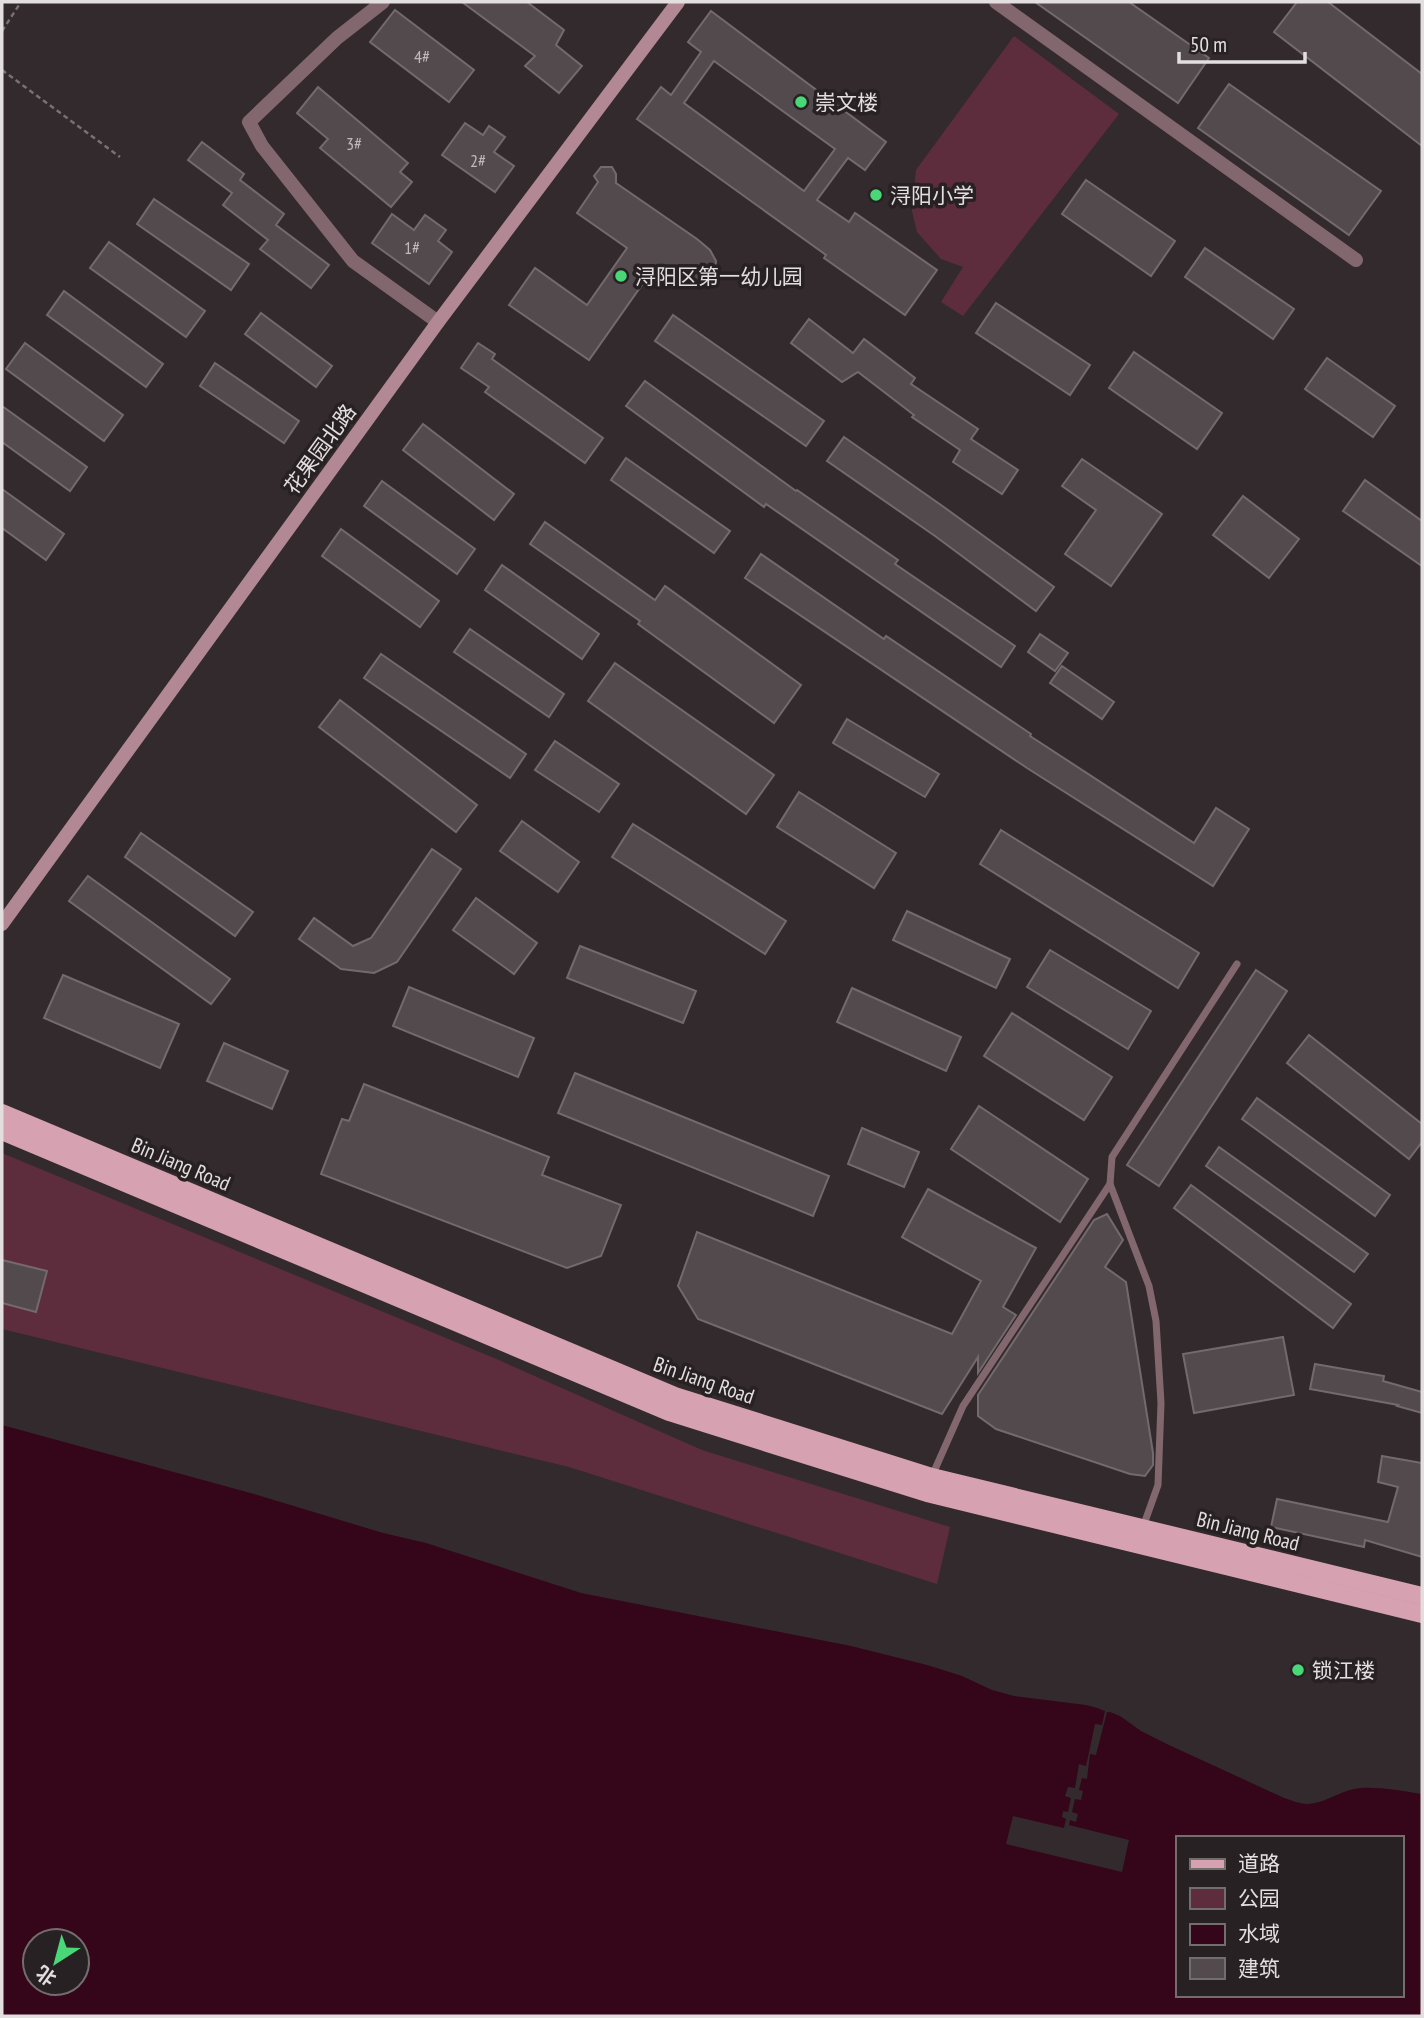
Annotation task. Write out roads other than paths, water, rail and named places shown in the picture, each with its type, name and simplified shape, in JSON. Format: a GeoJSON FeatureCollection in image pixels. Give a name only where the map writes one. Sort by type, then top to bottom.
{"type":"FeatureCollection","features":[{"type":"Feature","properties":{"kind":"main road","name":"Bin Jiang Road"},"geometry":{"type":"LineString","coordinates":[[2,1113],[675,1396],[932,1477],[1422,1596]]}},
{"type":"Feature","properties":{"kind":"main road","name":"Bin Jiang Road"},"geometry":{"type":"LineString","coordinates":[[2,1131],[669,1412],[927,1493],[1422,1614]]}},
{"type":"Feature","properties":{"kind":"street"},"geometry":{"type":"LineString","coordinates":[[383,2],[337,38],[249,122],[262,146],[353,261],[438,322]]}},
{"type":"Feature","properties":{"kind":"street","name":"花果园北路"},"geometry":{"type":"LineString","coordinates":[[2,925],[438,322],[678,2]]}},
{"type":"Feature","properties":{"kind":"street"},"geometry":{"type":"LineString","coordinates":[[996,2],[1356,260]]}},
{"type":"Feature","properties":{"kind":"lane"},"geometry":{"type":"LineString","coordinates":[[1136,1544],[1158,1485],[1161,1403],[1159,1367],[1156,1321],[1149,1286],[1110,1184],[1112,1157],[1237,964]]}},
{"type":"Feature","properties":{"kind":"lane"},"geometry":{"type":"LineString","coordinates":[[932,1477],[963,1406],[1110,1184]]}},
{"type":"Feature","properties":{"kind":"water"},"geometry":{"type":"Polygon","coordinates":[[[2,1425],[426,1543],[581,1593],[851,1646],[927,1665],[1014,1696],[1105,1710],[1171,1746],[1298,1803],[1315,1803],[1361,1788],[1422,1794],[1422,2016],[2,2016],[2,1425]]]}},
{"type":"Feature","properties":{"kind":"place","name":"崇文楼"},"geometry":{"type":"Point","coordinates":[801,102]}},
{"type":"Feature","properties":{"kind":"place","name":"浔阳小学"},"geometry":{"type":"Point","coordinates":[876,195]}},
{"type":"Feature","properties":{"kind":"place","name":"浔阳区第一幼儿园"},"geometry":{"type":"Point","coordinates":[621,276]}},
{"type":"Feature","properties":{"kind":"place","name":"锁江楼"},"geometry":{"type":"Point","coordinates":[1298,1670]}}]}
